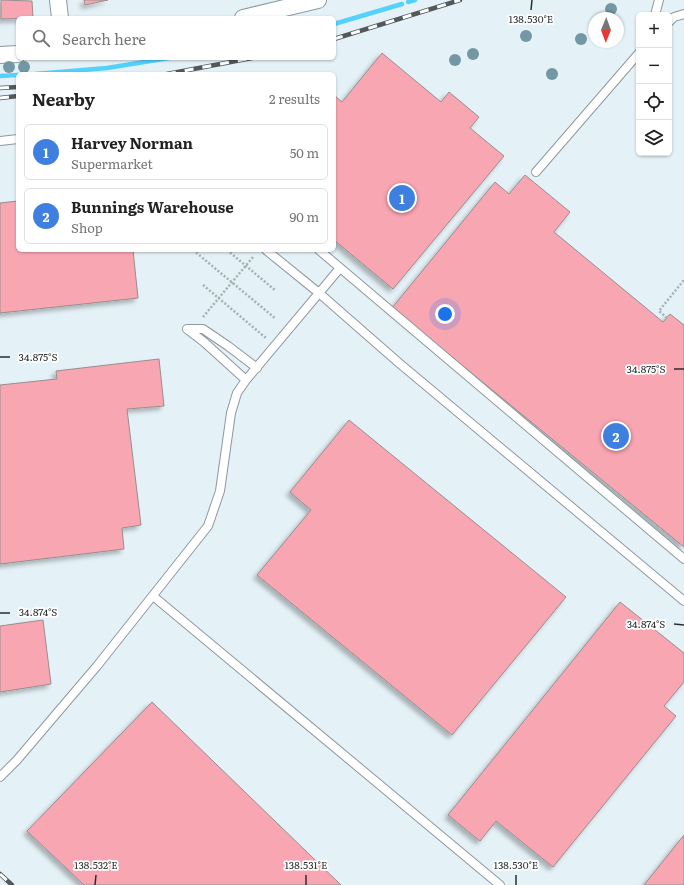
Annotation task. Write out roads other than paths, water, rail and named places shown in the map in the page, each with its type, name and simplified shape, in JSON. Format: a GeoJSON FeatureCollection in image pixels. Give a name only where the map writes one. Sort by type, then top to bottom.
{"type":"FeatureCollection","features":[{"type":"Feature","properties":{"kind":"street"},"geometry":{"type":"LineString","coordinates":[[58,0],[60,16]]}},
{"type":"Feature","properties":{"kind":"street"},"geometry":{"type":"LineString","coordinates":[[251,16],[318,0]]}},
{"type":"Feature","properties":{"kind":"street"},"geometry":{"type":"LineString","coordinates":[[0,55],[16,54]]}},
{"type":"Feature","properties":{"kind":"lane"},"geometry":{"type":"LineString","coordinates":[[656,12],[659,0]]}},
{"type":"Feature","properties":{"kind":"lane"},"geometry":{"type":"LineString","coordinates":[[672,19],[684,14]]}},
{"type":"Feature","properties":{"kind":"lane"},"geometry":{"type":"LineString","coordinates":[[536,172],[636,56]]}},
{"type":"Feature","properties":{"kind":"lane"},"geometry":{"type":"LineString","coordinates":[[0,141],[16,139]]}},
{"type":"Feature","properties":{"kind":"lane"},"geometry":{"type":"LineString","coordinates":[[268,252],[684,601]]}},
{"type":"Feature","properties":{"kind":"lane"},"geometry":{"type":"LineString","coordinates":[[321,252],[684,559]]}},
{"type":"Feature","properties":{"kind":"lane"},"geometry":{"type":"LineString","coordinates":[[0,777],[22,754],[97,666],[208,526],[220,491],[231,413],[237,393],[246,380],[340,268]]}},
{"type":"Feature","properties":{"kind":"lane"},"geometry":{"type":"LineString","coordinates":[[246,380],[204,342],[187,329],[203,329],[257,368]]}},
{"type":"Feature","properties":{"kind":"lane"},"geometry":{"type":"LineString","coordinates":[[153,596],[500,885]]}},
{"type":"Feature","properties":{"kind":"waterway"},"geometry":{"type":"LineString","coordinates":[[408,2],[415,0]]}},
{"type":"Feature","properties":{"kind":"waterway"},"geometry":{"type":"LineString","coordinates":[[336,23],[402,4]]}},
{"type":"Feature","properties":{"kind":"waterway"},"geometry":{"type":"LineString","coordinates":[[59,72],[107,68],[157,60]]}},
{"type":"Feature","properties":{"kind":"waterway"},"geometry":{"type":"LineString","coordinates":[[0,76],[16,75]]}},
{"type":"Feature","properties":{"kind":"railway"},"geometry":{"type":"LineString","coordinates":[[336,38],[460,0]]}},
{"type":"Feature","properties":{"kind":"railway"},"geometry":{"type":"LineString","coordinates":[[178,72],[241,60]]}},
{"type":"Feature","properties":{"kind":"railway"},"geometry":{"type":"LineString","coordinates":[[0,88],[16,87]]}},
{"type":"Feature","properties":{"kind":"railway"},"geometry":{"type":"LineString","coordinates":[[0,98],[16,96]]}},
{"type":"Feature","properties":{"kind":"railway"},"geometry":{"type":"LineString","coordinates":[[0,874],[12,885]]}},
{"type":"Feature","properties":{"kind":"place","name":"Harvey Norman"},"geometry":{"type":"Point","coordinates":[402,198]}},
{"type":"Feature","properties":{"kind":"place","name":"Bunnings Warehouse"},"geometry":{"type":"Point","coordinates":[616,436]}}]}
